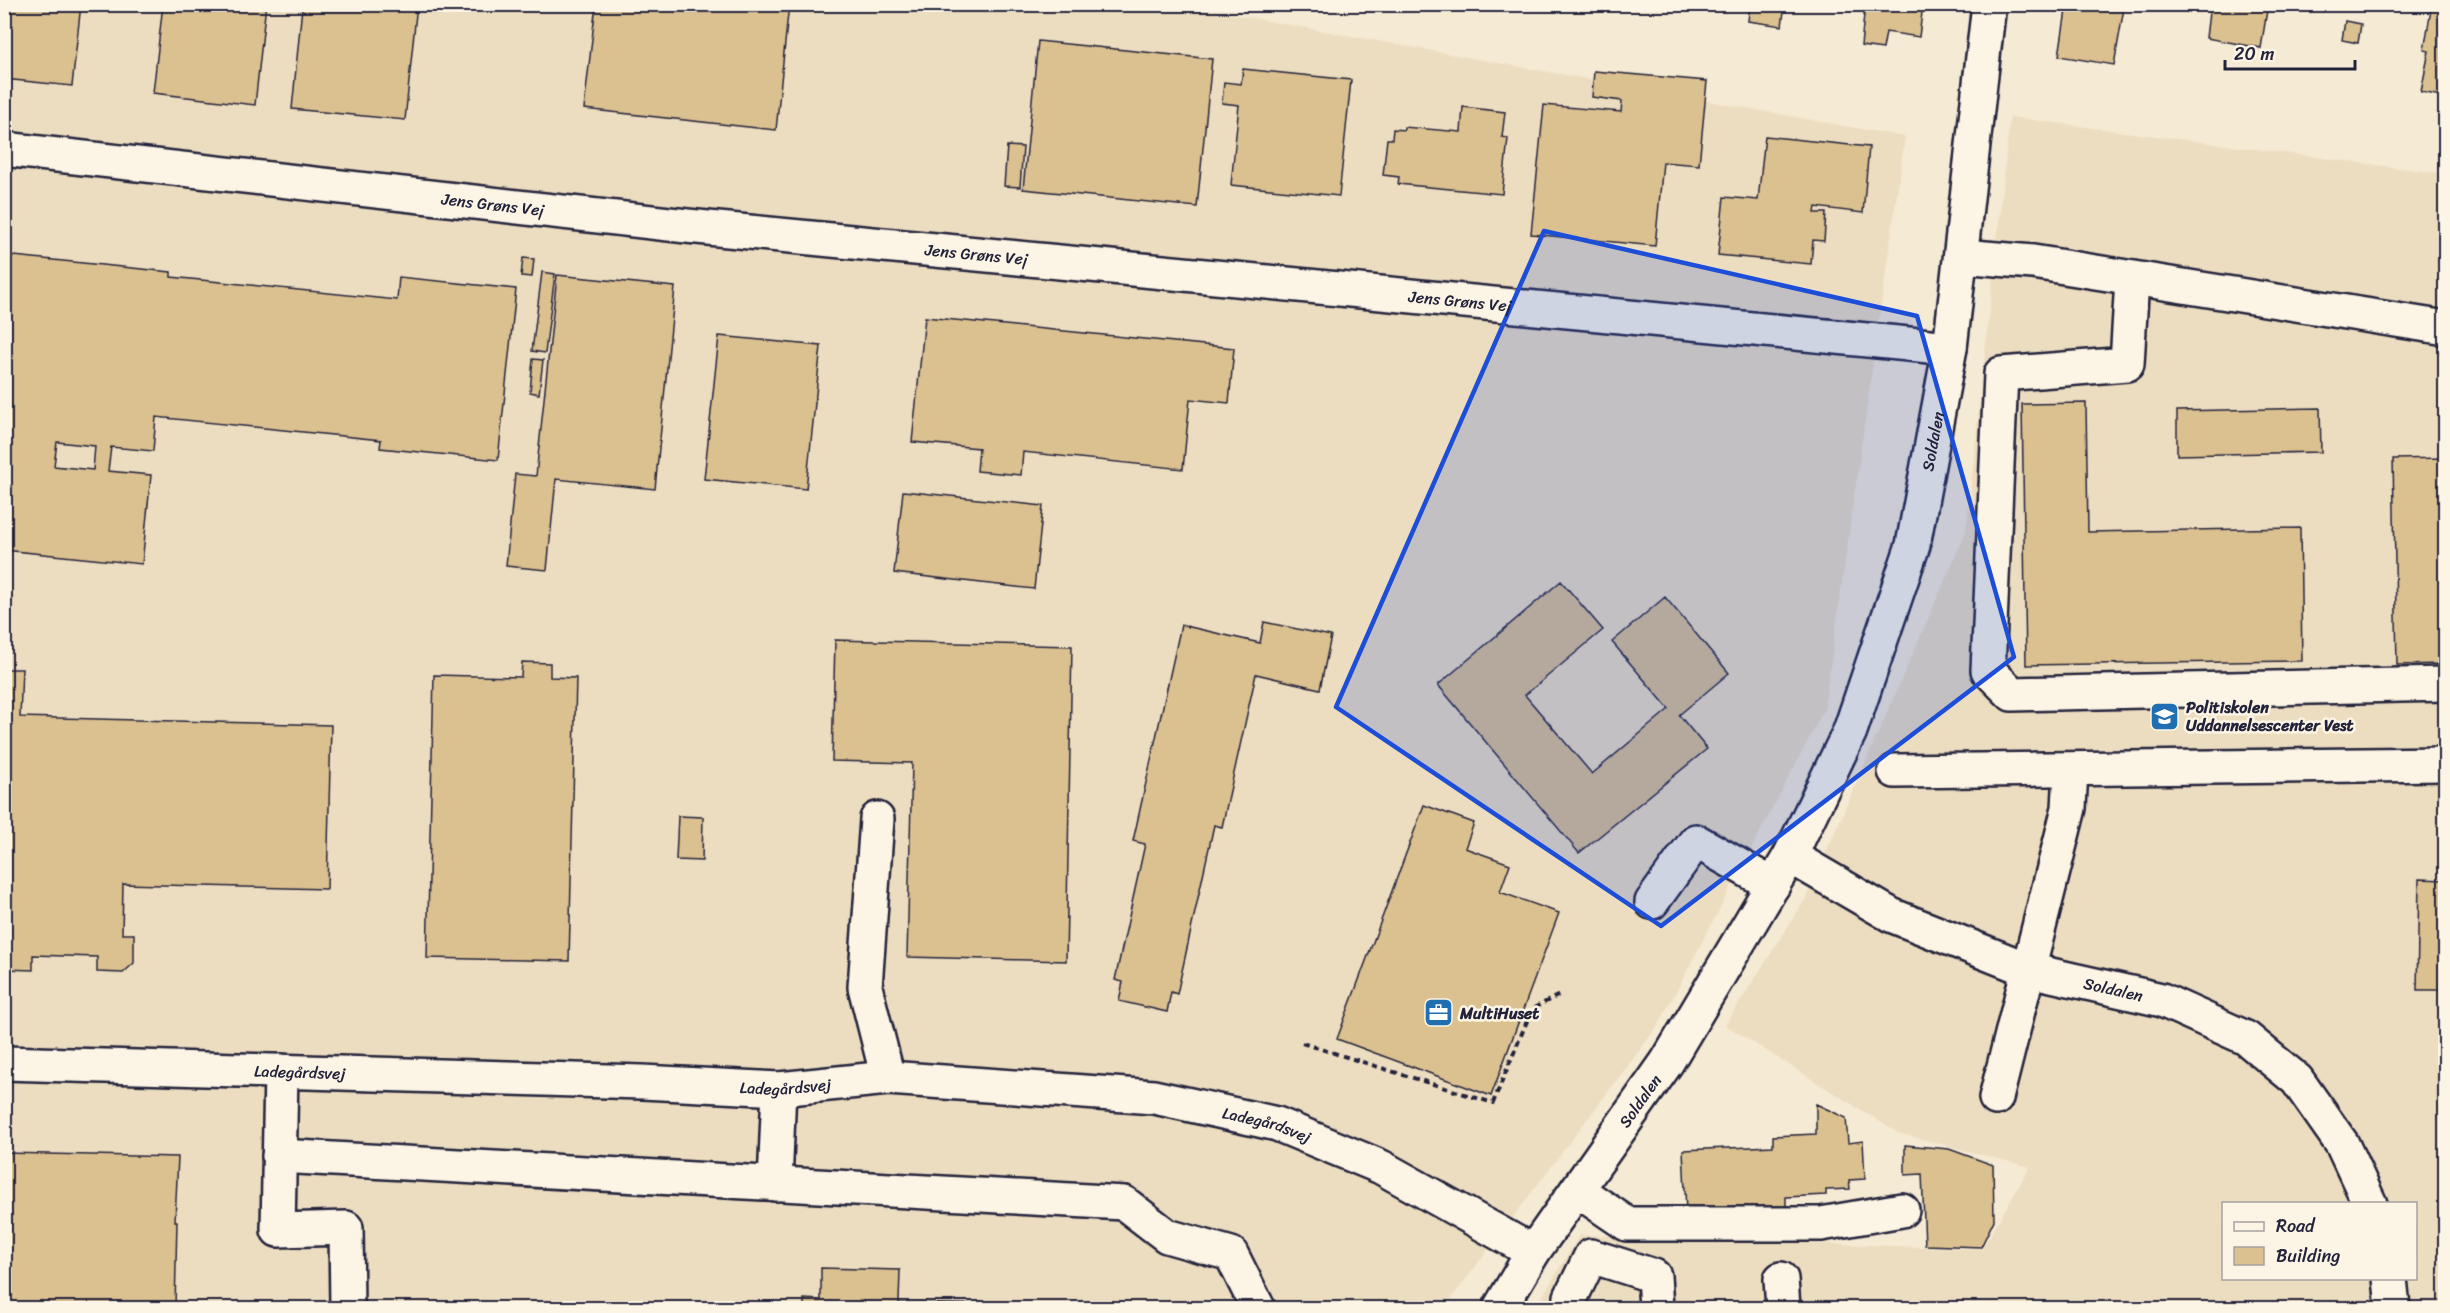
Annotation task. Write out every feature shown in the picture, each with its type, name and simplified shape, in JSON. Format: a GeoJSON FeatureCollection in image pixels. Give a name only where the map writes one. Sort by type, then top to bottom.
{"type":"FeatureCollection","features":[{"type":"Feature","properties":{"kind":"street","name":"Soldalen"},"geometry":{"type":"LineString","coordinates":[[1500,1308],[1533,1252],[1667,1062],[1790,856],[1850,731],[1912,545],[1950,348],[1989,4]]}},
{"type":"Feature","properties":{"kind":"street","name":"Jens Grøns Vej"},"geometry":{"type":"LineString","coordinates":[[4,149],[687,226],[1950,348]]}},
{"type":"Feature","properties":{"kind":"street"},"geometry":{"type":"LineString","coordinates":[[1960,256],[2033,262],[2445,328]]}},
{"type":"Feature","properties":{"kind":"street"},"geometry":{"type":"LineString","coordinates":[[2132,278],[2127,364],[2001,374],[1988,670],[2012,694],[2445,684]]}},
{"type":"Feature","properties":{"kind":"street"},"geometry":{"type":"LineString","coordinates":[[1895,771],[2445,764]]}},
{"type":"Feature","properties":{"kind":"street"},"geometry":{"type":"LineString","coordinates":[[1996,1098],[2069,808],[2071,770]]}},
{"type":"Feature","properties":{"kind":"street"},"geometry":{"type":"LineString","coordinates":[[878,819],[865,987],[888,1078]]}},
{"type":"Feature","properties":{"kind":"street"},"geometry":{"type":"LineString","coordinates":[[1652,902],[1696,841],[1773,885]]}},
{"type":"Feature","properties":{"kind":"street","name":"Soldalen"},"geometry":{"type":"LineString","coordinates":[[1790,856],[1891,915],[2028,970],[2162,1000],[2246,1038],[2296,1080],[2342,1144],[2370,1202]]}},
{"type":"Feature","properties":{"kind":"street","name":"Ladegårdsvej"},"geometry":{"type":"LineString","coordinates":[[4,1063],[642,1082],[779,1089],[888,1078],[1154,1097],[1276,1124],[1381,1167],[1533,1252]]}},
{"type":"Feature","properties":{"kind":"street"},"geometry":{"type":"LineString","coordinates":[[280,1071],[278,1230],[346,1228],[347,1308]]}},
{"type":"Feature","properties":{"kind":"street"},"geometry":{"type":"LineString","coordinates":[[775,1184],[779,1089]]}},
{"type":"Feature","properties":{"kind":"street"},"geometry":{"type":"LineString","coordinates":[[279,1156],[1124,1203],[1167,1236],[1231,1254],[1258,1308]]}},
{"type":"Feature","properties":{"kind":"street"},"geometry":{"type":"LineString","coordinates":[[1577,1190],[1627,1224],[1821,1224],[1902,1210]]}},
{"type":"Feature","properties":{"kind":"street"},"geometry":{"type":"LineString","coordinates":[[1570,1308],[1571,1297],[1591,1256],[1654,1276],[1656,1308]]}},
{"type":"Feature","properties":{"kind":"street"},"geometry":{"type":"LineString","coordinates":[[2390,1280],[2393,1308]]}},
{"type":"Feature","properties":{"kind":"path"},"geometry":{"type":"LineString","coordinates":[[1302,1042],[1493,1103],[1532,1009],[1561,994]]}},
{"type":"Feature","properties":{"kind":"highlighted area"},"geometry":{"type":"Polygon","coordinates":[[[1544,231],[1917,316],[2014,657],[1661,926],[1336,707],[1544,231]]]}},
{"type":"Feature","properties":{"kind":"shaded area"},"geometry":{"type":"Polygon","coordinates":[[[5,5],[1181,5],[1905,137],[1824,710],[1658,1026],[1444,1308],[5,1308],[5,5]]]}},
{"type":"Feature","properties":{"kind":"shaded area","name":"Politiskolen Uddannelsescenter Vest"},"geometry":{"type":"Polygon","coordinates":[[[2010,117],[2445,174],[2445,1308],[1535,1308],[1580,1235],[1982,1249],[2030,1167],[1898,1133],[1725,1025],[1805,900],[1966,532],[2010,117]]]}},
{"type":"Feature","properties":{"kind":"building"},"geometry":{"type":"Polygon","coordinates":[[[4,4],[81,4],[72,86],[4,79],[4,4]]]}},
{"type":"Feature","properties":{"kind":"building"},"geometry":{"type":"Polygon","coordinates":[[[163,4],[266,4],[255,105],[153,93],[163,4]]]}},
{"type":"Feature","properties":{"kind":"building"},"geometry":{"type":"Polygon","coordinates":[[[310,4],[417,4],[405,120],[292,109],[302,7],[309,8],[310,4]]]}},
{"type":"Feature","properties":{"kind":"building"},"geometry":{"type":"Polygon","coordinates":[[[596,4],[789,4],[776,130],[584,109],[596,4]]]}},
{"type":"Feature","properties":{"kind":"building"},"geometry":{"type":"Polygon","coordinates":[[[1750,4],[1785,4],[1782,26],[1748,21],[1750,4]]]}},
{"type":"Feature","properties":{"kind":"building"},"geometry":{"type":"Polygon","coordinates":[[[1865,4],[1923,4],[1919,37],[1886,32],[1883,49],[1861,46],[1865,4]]]}},
{"type":"Feature","properties":{"kind":"building"},"geometry":{"type":"Polygon","coordinates":[[[2067,4],[2103,4],[2124,8],[2114,65],[2059,56],[2067,4]]]}},
{"type":"Feature","properties":{"kind":"building"},"geometry":{"type":"Polygon","coordinates":[[[2210,4],[2268,4],[2261,48],[2206,38],[2210,4]]]}},
{"type":"Feature","properties":{"kind":"building"},"geometry":{"type":"Polygon","coordinates":[[[2432,4],[2446,4],[2446,97],[2421,92],[2429,51],[2424,50],[2432,4]]]}},
{"type":"Feature","properties":{"kind":"building"},"geometry":{"type":"Polygon","coordinates":[[[2345,21],[2361,24],[2358,43],[2342,40],[2345,21]]]}},
{"type":"Feature","properties":{"kind":"building"},"geometry":{"type":"Polygon","coordinates":[[[1038,41],[1212,59],[1197,207],[1023,189],[1038,41]]]}},
{"type":"Feature","properties":{"kind":"building"},"geometry":{"type":"Polygon","coordinates":[[[1243,69],[1351,80],[1339,196],[1231,185],[1239,105],[1222,103],[1224,82],[1241,84],[1243,69]]]}},
{"type":"Feature","properties":{"kind":"building"},"geometry":{"type":"Polygon","coordinates":[[[1594,71],[1707,81],[1699,165],[1663,162],[1655,246],[1531,234],[1544,105],[1621,112],[1622,101],[1592,97],[1594,71]]]}},
{"type":"Feature","properties":{"kind":"building"},"geometry":{"type":"Polygon","coordinates":[[[1463,107],[1505,112],[1502,137],[1508,138],[1502,194],[1398,184],[1399,177],[1383,175],[1387,139],[1392,139],[1393,129],[1404,130],[1404,127],[1461,132],[1463,107]]]}},
{"type":"Feature","properties":{"kind":"building"},"geometry":{"type":"Polygon","coordinates":[[[1765,136],[1869,147],[1863,213],[1816,207],[1815,213],[1826,213],[1824,241],[1813,240],[1811,264],[1718,255],[1724,197],[1758,200],[1765,136]]]}},
{"type":"Feature","properties":{"kind":"building"},"geometry":{"type":"Polygon","coordinates":[[[1007,146],[1023,147],[1020,187],[1004,186],[1007,146]]]}},
{"type":"Feature","properties":{"kind":"building"},"geometry":{"type":"Polygon","coordinates":[[[4,255],[171,272],[171,277],[397,300],[399,277],[516,289],[498,460],[380,448],[381,440],[156,417],[153,451],[111,447],[108,471],[151,475],[142,564],[4,550],[4,255]],[[57,442],[54,466],[93,470],[95,446],[57,442]]]}},
{"type":"Feature","properties":{"kind":"building"},"geometry":{"type":"Polygon","coordinates":[[[523,258],[534,259],[532,277],[521,276],[523,258]]]}},
{"type":"Feature","properties":{"kind":"building"},"geometry":{"type":"Polygon","coordinates":[[[542,272],[555,274],[545,353],[532,351],[542,272]]]}},
{"type":"Feature","properties":{"kind":"building"},"geometry":{"type":"Polygon","coordinates":[[[557,275],[675,287],[655,489],[556,479],[547,570],[506,566],[515,474],[536,476],[557,275]]]}},
{"type":"Feature","properties":{"kind":"building"},"geometry":{"type":"Polygon","coordinates":[[[925,317],[1234,348],[1229,403],[1190,399],[1183,469],[1023,452],[1021,475],[977,471],[979,448],[912,442],[925,317]]]}},
{"type":"Feature","properties":{"kind":"building"},"geometry":{"type":"Polygon","coordinates":[[[719,336],[821,346],[806,489],[704,479],[719,336]]]}},
{"type":"Feature","properties":{"kind":"building"},"geometry":{"type":"Polygon","coordinates":[[[533,359],[543,360],[539,394],[530,392],[533,359]]]}},
{"type":"Feature","properties":{"kind":"building"},"geometry":{"type":"Polygon","coordinates":[[[2086,403],[2088,532],[2300,528],[2302,661],[2026,665],[2022,404],[2086,403]]]}},
{"type":"Feature","properties":{"kind":"building"},"geometry":{"type":"Polygon","coordinates":[[[2320,408],[2321,452],[2177,455],[2177,411],[2320,408]]]}},
{"type":"Feature","properties":{"kind":"building"},"geometry":{"type":"Polygon","coordinates":[[[2446,458],[2446,664],[2397,665],[2393,459],[2446,458]]]}},
{"type":"Feature","properties":{"kind":"building"},"geometry":{"type":"Polygon","coordinates":[[[903,491],[1043,506],[1034,589],[894,573],[903,491]]]}},
{"type":"Feature","properties":{"kind":"building"},"geometry":{"type":"Polygon","coordinates":[[[1561,581],[1603,630],[1525,695],[1592,774],[1669,709],[1612,642],[1665,597],[1729,673],[1679,715],[1707,749],[1579,853],[1438,685],[1561,581]]]}},
{"type":"Feature","properties":{"kind":"building"},"geometry":{"type":"Polygon","coordinates":[[[1264,622],[1331,636],[1320,689],[1256,674],[1222,827],[1214,825],[1177,994],[1171,992],[1167,1012],[1119,1001],[1123,982],[1115,980],[1145,844],[1133,841],[1181,625],[1260,643],[1264,622]]]}},
{"type":"Feature","properties":{"kind":"building"},"geometry":{"type":"Polygon","coordinates":[[[835,640],[1072,646],[1066,961],[907,957],[912,763],[832,761],[835,640]]]}},
{"type":"Feature","properties":{"kind":"building"},"geometry":{"type":"Polygon","coordinates":[[[522,662],[550,663],[550,677],[576,678],[569,961],[427,958],[434,675],[521,677],[522,662]]]}},
{"type":"Feature","properties":{"kind":"building"},"geometry":{"type":"Polygon","coordinates":[[[4,669],[22,669],[20,717],[331,725],[327,889],[123,884],[122,934],[134,934],[134,963],[123,973],[97,972],[97,957],[33,955],[33,970],[4,969],[4,669]]]}},
{"type":"Feature","properties":{"kind":"building"},"geometry":{"type":"Polygon","coordinates":[[[1424,805],[1474,823],[1465,848],[1510,864],[1500,892],[1559,913],[1491,1096],[1337,1039],[1424,805]]]}},
{"type":"Feature","properties":{"kind":"building"},"geometry":{"type":"Polygon","coordinates":[[[678,816],[703,817],[702,861],[676,860],[678,816]]]}},
{"type":"Feature","properties":{"kind":"building"},"geometry":{"type":"Polygon","coordinates":[[[2419,879],[2446,880],[2446,990],[2417,990],[2419,879]]]}},
{"type":"Feature","properties":{"kind":"building"},"geometry":{"type":"Polygon","coordinates":[[[1816,1104],[1846,1118],[1848,1143],[1863,1141],[1865,1179],[1849,1180],[1850,1189],[1826,1190],[1826,1195],[1786,1197],[1786,1206],[1686,1211],[1683,1150],[1773,1146],[1773,1136],[1816,1134],[1816,1104]]]}},
{"type":"Feature","properties":{"kind":"building"},"geometry":{"type":"Polygon","coordinates":[[[1905,1145],[1949,1149],[1993,1165],[1994,1220],[1981,1247],[1925,1245],[1922,1174],[1905,1175],[1905,1145]]]}},
{"type":"Feature","properties":{"kind":"building"},"geometry":{"type":"Polygon","coordinates":[[[4,1153],[178,1157],[175,1308],[4,1308],[4,1153]]]}},
{"type":"Feature","properties":{"kind":"building"},"geometry":{"type":"Polygon","coordinates":[[[821,1268],[900,1270],[899,1303],[1161,1308],[804,1308],[804,1299],[821,1300],[821,1268]]]}},
{"type":"Feature","properties":{"kind":"place","name":"Politiskolen Uddannelsescenter Vest"},"geometry":{"type":"Point","coordinates":[2165,716]}},
{"type":"Feature","properties":{"kind":"place","name":"MultiHuset"},"geometry":{"type":"Point","coordinates":[1439,1013]}}]}
